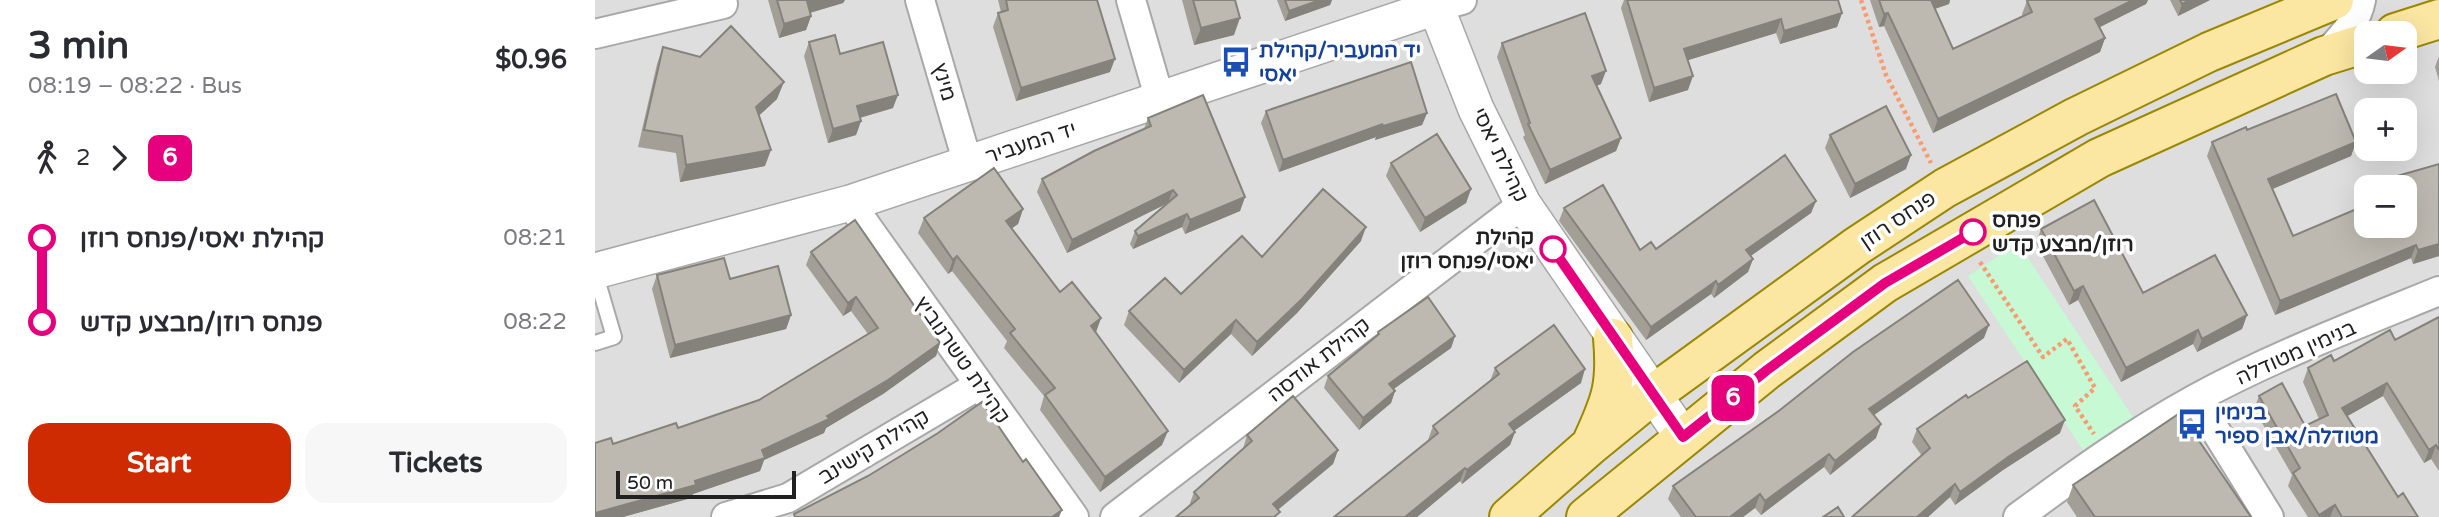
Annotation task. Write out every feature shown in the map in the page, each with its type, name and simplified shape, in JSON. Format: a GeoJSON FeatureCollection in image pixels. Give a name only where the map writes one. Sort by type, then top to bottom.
{"type":"FeatureCollection","features":[{"type":"Feature","properties":{"kind":"main road","name":"פנחס רוזן"},"geometry":{"type":"LineString","coordinates":[[1509,517],[1652,395],[1857,246],[1945,188],[2088,111],[2209,52],[2323,2]]}},
{"type":"Feature","properties":{"kind":"main road"},"geometry":{"type":"LineString","coordinates":[[2417,26],[2439,19]]}},
{"type":"Feature","properties":{"kind":"main road"},"geometry":{"type":"LineString","coordinates":[[1586,517],[1778,362],[1897,276],[2099,158],[2324,56],[2354,47]]}},
{"type":"Feature","properties":{"kind":"main road"},"geometry":{"type":"LineString","coordinates":[[1591,445],[1610,405],[1615,385],[1613,338]]}},
{"type":"Feature","properties":{"kind":"street","name":"מינץ"},"geometry":{"type":"LineString","coordinates":[[921,0],[968,164]]}},
{"type":"Feature","properties":{"kind":"street"},"geometry":{"type":"LineString","coordinates":[[1131,0],[1160,100]]}},
{"type":"Feature","properties":{"kind":"street"},"geometry":{"type":"LineString","coordinates":[[2324,56],[2344,36],[2359,12],[2361,0]]}},
{"type":"Feature","properties":{"kind":"street","name":"יד המעביר"},"geometry":{"type":"LineString","coordinates":[[595,272],[849,203],[1444,2]]}},
{"type":"Feature","properties":{"kind":"street","name":"קהילת יאסי"},"geometry":{"type":"LineString","coordinates":[[1444,2],[1476,109],[1523,204],[1683,437]]}},
{"type":"Feature","properties":{"kind":"street"},"geometry":{"type":"LineString","coordinates":[[595,34],[723,4]]}},
{"type":"Feature","properties":{"kind":"street","name":"קהילת טשרנוביץ"},"geometry":{"type":"LineString","coordinates":[[849,203],[1074,517]]}},
{"type":"Feature","properties":{"kind":"street","name":"קהילת אודסה"},"geometry":{"type":"LineString","coordinates":[[1115,517],[1523,204]]}},
{"type":"Feature","properties":{"kind":"street","name":"בנימין מטודלה"},"geometry":{"type":"LineString","coordinates":[[2018,517],[2050,507],[2107,452],[2196,399],[2321,340],[2439,291]]}},
{"type":"Feature","properties":{"kind":"street","name":"קהילת קישינב"},"geometry":{"type":"LineString","coordinates":[[726,517],[788,498],[979,385]]}},
{"type":"Feature","properties":{"kind":"street"},"geometry":{"type":"LineString","coordinates":[[2196,399],[2269,517]]}},
{"type":"Feature","properties":{"kind":"lane"},"geometry":{"type":"LineString","coordinates":[[595,272],[614,338],[595,343]]}},
{"type":"Feature","properties":{"kind":"path"},"geometry":{"type":"LineString","coordinates":[[1861,0],[1887,75],[1945,188]]}},
{"type":"Feature","properties":{"kind":"path"},"geometry":{"type":"LineString","coordinates":[[1976,256],[2043,357],[2067,339],[2095,388],[2075,406],[2107,452]]}},
{"type":"Feature","properties":{"kind":"shaded area"},"geometry":{"type":"Polygon","coordinates":[[[595,0],[2439,0],[2439,517],[595,517],[595,0]]]}},
{"type":"Feature","properties":{"kind":"green space"},"geometry":{"type":"Polygon","coordinates":[[[2018,243],[2133,417],[2083,450],[1968,276],[2018,243]]]}},
{"type":"Feature","properties":{"kind":"building"},"geometry":{"type":"Polygon","coordinates":[[[777,0],[811,0],[807,1],[811,16],[784,24],[777,0]]]}},
{"type":"Feature","properties":{"kind":"building"},"geometry":{"type":"Polygon","coordinates":[[[1006,0],[1097,0],[1115,59],[1021,88],[998,13],[1008,10],[1006,0]]]}},
{"type":"Feature","properties":{"kind":"building"},"geometry":{"type":"Polygon","coordinates":[[[1193,0],[1235,0],[1240,18],[1201,28],[1193,0]]]}},
{"type":"Feature","properties":{"kind":"building"},"geometry":{"type":"Polygon","coordinates":[[[1285,0],[1320,0],[1289,11],[1285,0]]]}},
{"type":"Feature","properties":{"kind":"building"},"geometry":{"type":"Polygon","coordinates":[[[1627,0],[1838,0],[1842,13],[1784,31],[1781,19],[1684,49],[1693,76],[1654,88],[1627,0]]]}},
{"type":"Feature","properties":{"kind":"building"},"geometry":{"type":"Polygon","coordinates":[[[1879,0],[1931,0],[1953,49],[2032,12],[2027,1],[2029,0],[2133,0],[2095,19],[2105,38],[1938,119],[1888,13],[1884,14],[1879,0]]]}},
{"type":"Feature","properties":{"kind":"building"},"geometry":{"type":"Polygon","coordinates":[[[1585,13],[1606,71],[1592,76],[1621,138],[1550,170],[1528,124],[1530,123],[1502,43],[1585,13]]]}},
{"type":"Feature","properties":{"kind":"building"},"geometry":{"type":"Polygon","coordinates":[[[731,26],[784,82],[756,107],[771,150],[686,165],[682,136],[644,130],[663,47],[700,57],[731,26]]]}},
{"type":"Feature","properties":{"kind":"building"},"geometry":{"type":"Polygon","coordinates":[[[835,35],[840,54],[883,42],[898,95],[857,106],[861,121],[833,129],[809,42],[835,35]]]}},
{"type":"Feature","properties":{"kind":"building"},"geometry":{"type":"Polygon","coordinates":[[[1411,62],[1427,113],[1380,127],[1383,124],[1283,160],[1266,111],[1411,62]]]}},
{"type":"Feature","properties":{"kind":"building"},"geometry":{"type":"Polygon","coordinates":[[[2336,94],[2354,143],[2268,179],[2293,236],[2354,210],[2354,238],[2417,238],[2417,175],[2401,175],[2439,164],[2439,244],[2418,250],[2416,245],[2280,301],[2212,142],[2246,127],[2247,130],[2336,94]]]}},
{"type":"Feature","properties":{"kind":"building"},"geometry":{"type":"Polygon","coordinates":[[[1203,95],[1245,197],[1190,220],[1187,214],[1138,236],[1135,231],[1177,195],[1173,190],[1072,240],[1042,179],[1094,151],[1151,126],[1148,118],[1203,95]]]}},
{"type":"Feature","properties":{"kind":"building"},"geometry":{"type":"Polygon","coordinates":[[[1886,106],[1911,155],[1855,184],[1830,135],[1886,106]]]}},
{"type":"Feature","properties":{"kind":"building"},"geometry":{"type":"Polygon","coordinates":[[[1437,134],[1471,189],[1425,218],[1391,163],[1437,134]]]}},
{"type":"Feature","properties":{"kind":"building"},"geometry":{"type":"Polygon","coordinates":[[[1785,155],[1816,201],[1746,250],[1753,259],[1718,285],[1716,281],[1651,327],[1564,208],[1603,185],[1640,250],[1651,242],[1656,249],[1785,155]]]}},
{"type":"Feature","properties":{"kind":"building"},"geometry":{"type":"Polygon","coordinates":[[[994,168],[1023,209],[1006,221],[1060,292],[1072,282],[1101,318],[1091,326],[1168,431],[1105,477],[1045,395],[1055,388],[1010,333],[1015,329],[957,256],[953,260],[924,218],[994,168]]]}},
{"type":"Feature","properties":{"kind":"building"},"geometry":{"type":"Polygon","coordinates":[[[1323,189],[1366,227],[1302,299],[1257,342],[1236,320],[1184,370],[1129,311],[1165,278],[1181,294],[1242,236],[1262,257],[1323,189]]]}},
{"type":"Feature","properties":{"kind":"building"},"geometry":{"type":"Polygon","coordinates":[[[2094,200],[2143,293],[2215,255],[2247,315],[2202,339],[2198,330],[2126,368],[2083,286],[2074,291],[2041,229],[2094,200]]]}},
{"type":"Feature","properties":{"kind":"building"},"geometry":{"type":"Polygon","coordinates":[[[855,220],[940,343],[888,380],[827,416],[829,419],[762,450],[765,458],[695,481],[696,485],[595,513],[595,443],[611,438],[613,444],[676,423],[678,428],[759,400],[878,328],[856,297],[848,303],[811,252],[855,220]]]}},
{"type":"Feature","properties":{"kind":"building"},"geometry":{"type":"Polygon","coordinates":[[[724,258],[730,279],[778,266],[791,315],[675,345],[657,275],[724,258]]]}},
{"type":"Feature","properties":{"kind":"building"},"geometry":{"type":"Polygon","coordinates":[[[1958,280],[1989,325],[1869,409],[1881,424],[1835,461],[1829,454],[1765,501],[1760,494],[1730,517],[1696,517],[1673,486],[1780,410],[1853,352],[1958,280]]]}},
{"type":"Feature","properties":{"kind":"building"},"geometry":{"type":"Polygon","coordinates":[[[1428,297],[1455,336],[1389,384],[1395,391],[1363,418],[1328,376],[1379,334],[1378,332],[1428,297]]]}},
{"type":"Feature","properties":{"kind":"building"},"geometry":{"type":"Polygon","coordinates":[[[2439,317],[2439,450],[2436,445],[2429,450],[2387,383],[2342,408],[2398,497],[2403,493],[2418,517],[2342,517],[2335,505],[2319,515],[2293,473],[2300,468],[2259,396],[2282,383],[2305,426],[2328,415],[2308,368],[2331,355],[2334,361],[2390,330],[2395,340],[2439,317]]]}},
{"type":"Feature","properties":{"kind":"building"},"geometry":{"type":"Polygon","coordinates":[[[1554,325],[1585,369],[1509,424],[1515,432],[1405,517],[1334,517],[1438,433],[1433,426],[1499,374],[1495,368],[1554,325]]]}},
{"type":"Feature","properties":{"kind":"building"},"geometry":{"type":"Polygon","coordinates":[[[2027,361],[2065,420],[1960,492],[1955,484],[1917,517],[1852,517],[1930,448],[1917,429],[1966,395],[1968,398],[2027,361]]]}},
{"type":"Feature","properties":{"kind":"building"},"geometry":{"type":"Polygon","coordinates":[[[1293,396],[1338,450],[1273,504],[1280,512],[1274,517],[1176,517],[1199,498],[1194,492],[1252,441],[1247,435],[1293,396]]]}},
{"type":"Feature","properties":{"kind":"building"},"geometry":{"type":"Polygon","coordinates":[[[982,402],[1023,462],[1026,459],[1062,510],[1052,517],[795,517],[794,514],[868,476],[938,433],[982,402]]]}},
{"type":"Feature","properties":{"kind":"building"},"geometry":{"type":"Polygon","coordinates":[[[2180,413],[2251,517],[2095,517],[2073,485],[2180,413]]]}},
{"type":"Feature","properties":{"kind":"building"},"geometry":{"type":"Polygon","coordinates":[[[1838,507],[1844,517],[1823,517],[1838,507]]]}},
{"type":"Feature","properties":{"kind":"bus line","name":"6"},"geometry":{"type":"LineString","coordinates":[[1553,249],[1683,437],[1767,370],[1885,283],[1973,232]]}},
{"type":"Feature","properties":{"kind":"place","name":"יד המעביר/קהילת יאסי"},"geometry":{"type":"Point","coordinates":[1236,62]}},
{"type":"Feature","properties":{"kind":"place","name":"פנחס רוזן/מבצע קדש"},"geometry":{"type":"Point","coordinates":[1973,232]}},
{"type":"Feature","properties":{"kind":"place","name":"קהילת יאסי/פנחס רוזן"},"geometry":{"type":"Point","coordinates":[1553,249]}},
{"type":"Feature","properties":{"kind":"place","name":"בנימין מטודלה/אבן ספיר"},"geometry":{"type":"Point","coordinates":[2192,424]}}]}
